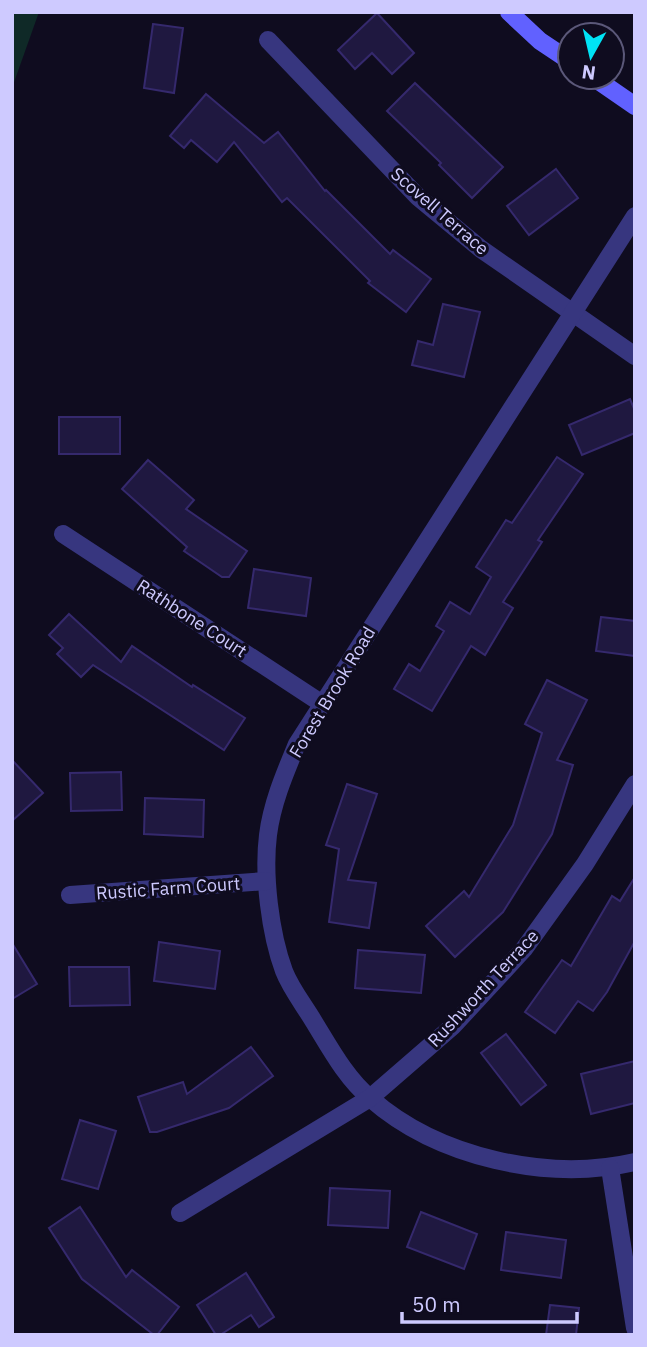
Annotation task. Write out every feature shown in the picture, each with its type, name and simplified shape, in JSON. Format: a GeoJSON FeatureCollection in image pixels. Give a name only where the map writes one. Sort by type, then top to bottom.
{"type":"FeatureCollection","features":[{"type":"Feature","properties":{"kind":"street"},"geometry":{"type":"LineString","coordinates":[[509,12],[540,41],[556,52]]}},
{"type":"Feature","properties":{"kind":"street","name":"Scovell Terrace"},"geometry":{"type":"LineString","coordinates":[[268,40],[418,197],[481,249],[635,356]]}},
{"type":"Feature","properties":{"kind":"street"},"geometry":{"type":"LineString","coordinates":[[613,91],[635,106]]}},
{"type":"Feature","properties":{"kind":"street","name":"Forest Brook Road"},"geometry":{"type":"LineString","coordinates":[[635,216],[321,702],[297,744],[279,788],[268,835],[266,881],[275,934],[285,971],[340,1064],[370,1098],[417,1130],[479,1157],[549,1170],[610,1168],[635,1162]]}},
{"type":"Feature","properties":{"kind":"street","name":"Rathbone Court"},"geometry":{"type":"LineString","coordinates":[[63,534],[321,702]]}},
{"type":"Feature","properties":{"kind":"street","name":"Rushworth Terrace"},"geometry":{"type":"LineString","coordinates":[[180,1213],[370,1098],[453,1026],[524,949],[585,864],[635,784]]}},
{"type":"Feature","properties":{"kind":"street","name":"Rustic Farm Court"},"geometry":{"type":"LineString","coordinates":[[70,895],[266,881]]}},
{"type":"Feature","properties":{"kind":"street"},"geometry":{"type":"LineString","coordinates":[[610,1168],[635,1328]]}},
{"type":"Feature","properties":{"kind":"green space"},"geometry":{"type":"Polygon","coordinates":[[[12,12],[39,12],[12,88],[12,12]]]}},
{"type":"Feature","properties":{"kind":"building"},"geometry":{"type":"Polygon","coordinates":[[[377,13],[414,53],[392,74],[372,53],[355,69],[338,50],[377,13]]]}},
{"type":"Feature","properties":{"kind":"building"},"geometry":{"type":"Polygon","coordinates":[[[153,24],[183,28],[174,93],[144,88],[153,24]]]}},
{"type":"Feature","properties":{"kind":"building"},"geometry":{"type":"Polygon","coordinates":[[[415,83],[503,167],[472,198],[439,165],[441,163],[387,111],[415,83]]]}},
{"type":"Feature","properties":{"kind":"building"},"geometry":{"type":"Polygon","coordinates":[[[206,94],[264,143],[278,132],[325,191],[390,254],[393,250],[431,279],[406,312],[368,283],[370,281],[287,198],[282,202],[234,142],[217,162],[191,140],[184,148],[170,136],[206,94]]]}},
{"type":"Feature","properties":{"kind":"building"},"geometry":{"type":"Polygon","coordinates":[[[556,169],[578,198],[529,235],[507,206],[556,169]]]}},
{"type":"Feature","properties":{"kind":"building"},"geometry":{"type":"Polygon","coordinates":[[[443,304],[480,312],[464,377],[412,365],[418,341],[433,345],[443,304]]]}},
{"type":"Feature","properties":{"kind":"building"},"geometry":{"type":"Polygon","coordinates":[[[630,399],[635,411],[635,433],[582,455],[569,425],[630,399]]]}},
{"type":"Feature","properties":{"kind":"building"},"geometry":{"type":"Polygon","coordinates":[[[59,417],[120,417],[120,454],[59,454],[59,417]]]}},
{"type":"Feature","properties":{"kind":"building"},"geometry":{"type":"Polygon","coordinates":[[[557,457],[583,474],[538,540],[542,542],[503,602],[513,608],[485,655],[471,646],[432,711],[394,689],[409,664],[420,671],[444,631],[436,626],[450,602],[470,614],[491,577],[476,567],[506,520],[512,523],[557,457]]]}},
{"type":"Feature","properties":{"kind":"building"},"geometry":{"type":"Polygon","coordinates":[[[148,460],[194,500],[186,509],[247,551],[229,577],[222,577],[184,551],[187,547],[122,489],[148,460]]]}},
{"type":"Feature","properties":{"kind":"building"},"geometry":{"type":"Polygon","coordinates":[[[254,569],[311,578],[306,616],[248,608],[254,569]]]}},
{"type":"Feature","properties":{"kind":"building"},"geometry":{"type":"Polygon","coordinates":[[[69,614],[121,662],[132,646],[192,687],[193,685],[245,718],[224,750],[93,665],[81,677],[57,654],[63,648],[49,635],[69,614]]]}},
{"type":"Feature","properties":{"kind":"building"},"geometry":{"type":"Polygon","coordinates":[[[601,617],[635,621],[635,656],[596,651],[601,617]]]}},
{"type":"Feature","properties":{"kind":"building"},"geometry":{"type":"Polygon","coordinates":[[[547,680],[587,700],[557,760],[573,765],[552,834],[503,912],[455,957],[426,926],[464,891],[469,897],[513,825],[542,733],[525,724],[547,680]]]}},
{"type":"Feature","properties":{"kind":"building"},"geometry":{"type":"Polygon","coordinates":[[[12,760],[43,793],[12,821],[12,760]]]}},
{"type":"Feature","properties":{"kind":"building"},"geometry":{"type":"Polygon","coordinates":[[[121,772],[122,810],[71,811],[70,773],[121,772]]]}},
{"type":"Feature","properties":{"kind":"building"},"geometry":{"type":"Polygon","coordinates":[[[347,784],[377,794],[348,880],[376,883],[369,928],[329,922],[339,849],[326,845],[347,784]]]}},
{"type":"Feature","properties":{"kind":"building"},"geometry":{"type":"Polygon","coordinates":[[[145,798],[204,800],[203,837],[144,834],[145,798]]]}},
{"type":"Feature","properties":{"kind":"building"},"geometry":{"type":"Polygon","coordinates":[[[635,877],[635,941],[607,992],[593,1011],[578,1001],[555,1033],[525,1012],[562,960],[571,966],[612,896],[620,901],[635,877]]]}},
{"type":"Feature","properties":{"kind":"building"},"geometry":{"type":"Polygon","coordinates":[[[159,942],[220,951],[215,989],[154,981],[159,942]]]}},
{"type":"Feature","properties":{"kind":"building"},"geometry":{"type":"Polygon","coordinates":[[[12,943],[37,984],[12,999],[12,943]]]}},
{"type":"Feature","properties":{"kind":"building"},"geometry":{"type":"Polygon","coordinates":[[[358,950],[425,955],[421,993],[355,988],[358,950]]]}},
{"type":"Feature","properties":{"kind":"building"},"geometry":{"type":"Polygon","coordinates":[[[69,967],[129,967],[130,1005],[70,1006],[69,967]]]}},
{"type":"Feature","properties":{"kind":"building"},"geometry":{"type":"Polygon","coordinates":[[[506,1034],[546,1085],[521,1105],[481,1053],[506,1034]]]}},
{"type":"Feature","properties":{"kind":"building"},"geometry":{"type":"Polygon","coordinates":[[[251,1047],[273,1076],[229,1108],[150,1132],[138,1097],[183,1082],[187,1094],[251,1047]]]}},
{"type":"Feature","properties":{"kind":"building"},"geometry":{"type":"Polygon","coordinates":[[[635,1061],[635,1103],[591,1114],[581,1074],[635,1061]]]}},
{"type":"Feature","properties":{"kind":"building"},"geometry":{"type":"Polygon","coordinates":[[[80,1120],[116,1131],[98,1189],[62,1179],[80,1120]]]}},
{"type":"Feature","properties":{"kind":"building"},"geometry":{"type":"Polygon","coordinates":[[[330,1188],[390,1191],[388,1228],[328,1225],[330,1188]]]}},
{"type":"Feature","properties":{"kind":"building"},"geometry":{"type":"Polygon","coordinates":[[[80,1207],[126,1277],[132,1270],[179,1307],[157,1335],[82,1279],[49,1228],[80,1207]]]}},
{"type":"Feature","properties":{"kind":"building"},"geometry":{"type":"Polygon","coordinates":[[[421,1212],[477,1234],[464,1269],[407,1247],[421,1212]]]}},
{"type":"Feature","properties":{"kind":"building"},"geometry":{"type":"Polygon","coordinates":[[[506,1232],[566,1240],[561,1278],[501,1270],[506,1232]]]}},
{"type":"Feature","properties":{"kind":"building"},"geometry":{"type":"Polygon","coordinates":[[[246,1273],[274,1317],[259,1327],[251,1315],[216,1335],[197,1305],[246,1273]]]}},
{"type":"Feature","properties":{"kind":"building"},"geometry":{"type":"Polygon","coordinates":[[[550,1305],[579,1308],[576,1335],[546,1335],[550,1305]]]}}]}
